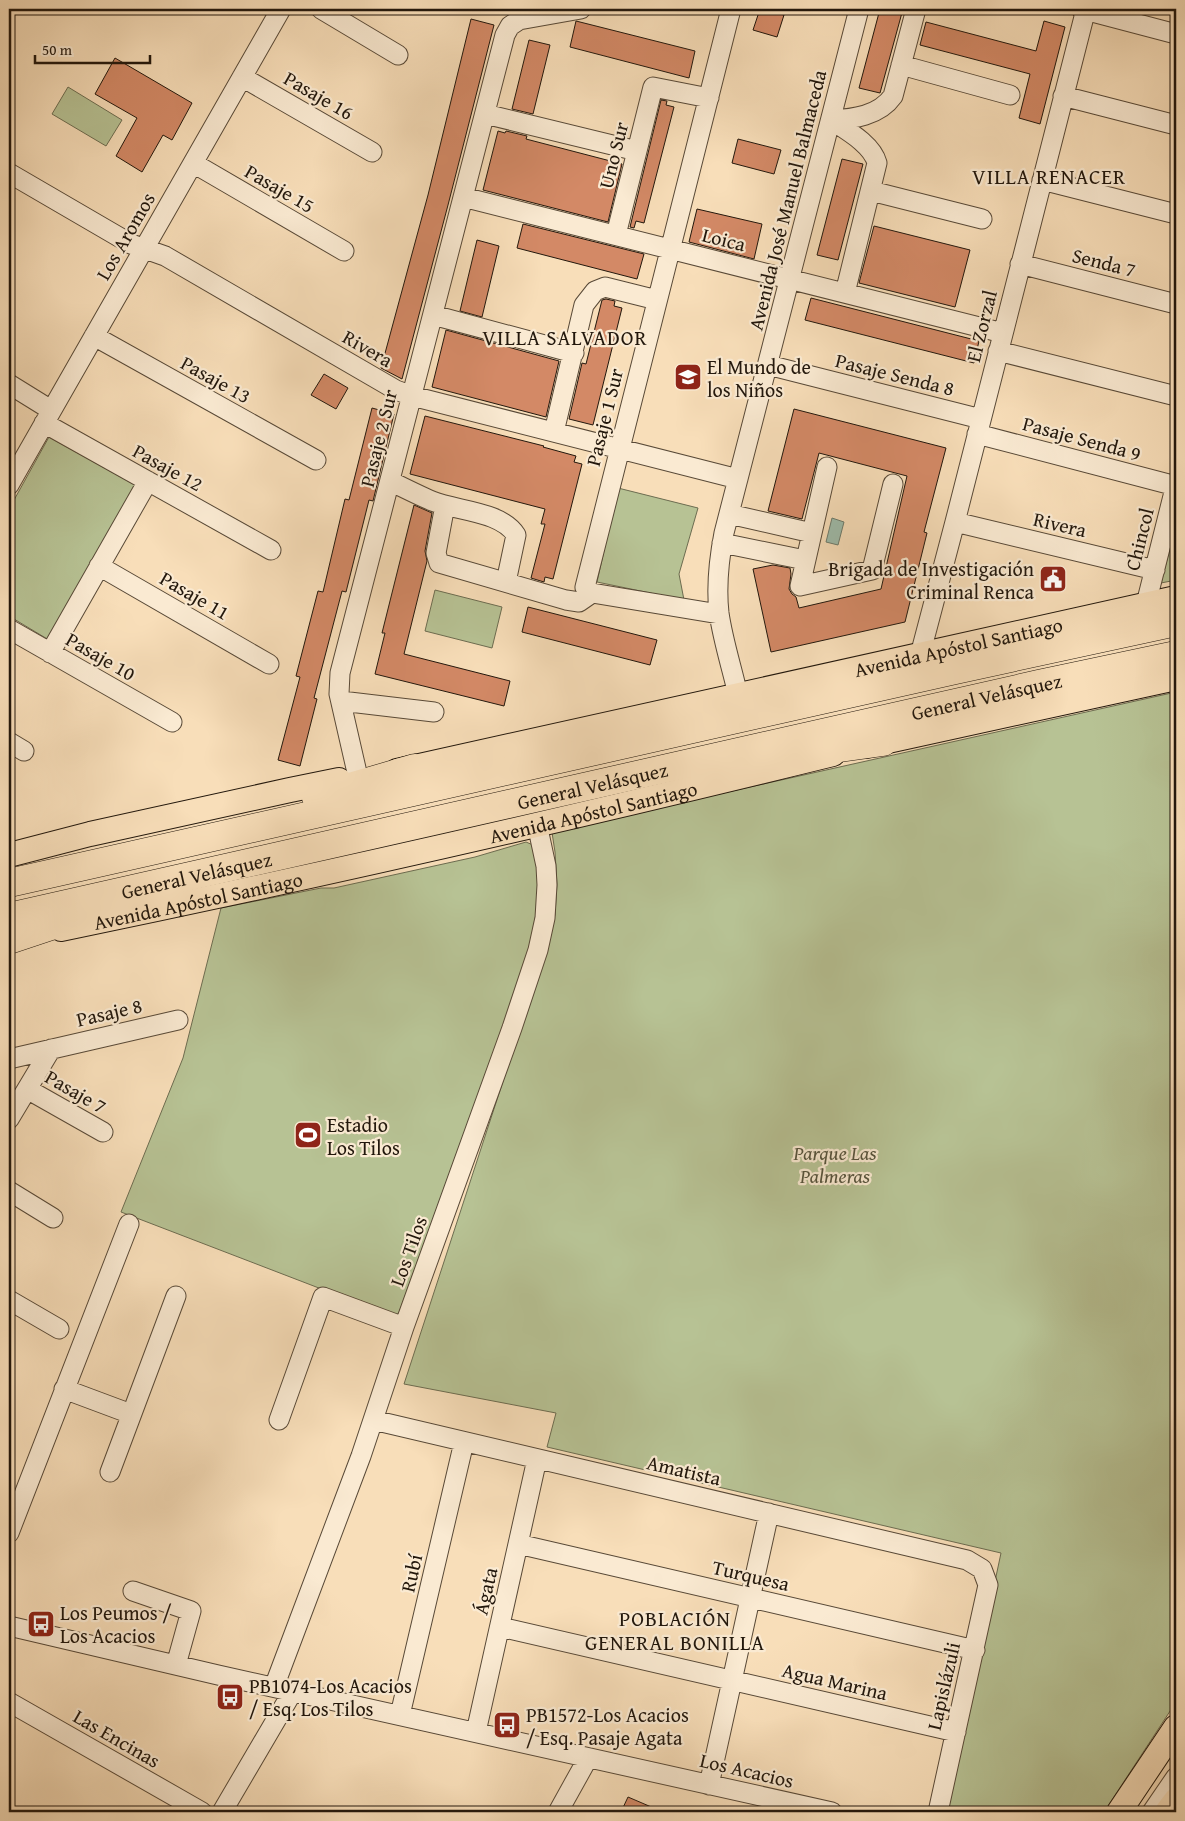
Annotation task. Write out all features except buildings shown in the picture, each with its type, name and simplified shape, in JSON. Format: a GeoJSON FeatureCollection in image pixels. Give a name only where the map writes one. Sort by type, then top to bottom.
{"type":"FeatureCollection","features":[{"type":"Feature","properties":{"kind":"highway","name":"General Velásquez"},"geometry":{"type":"LineString","coordinates":[[9,883],[1176,622]]}},
{"type":"Feature","properties":{"kind":"highway","name":"General Velásquez"},"geometry":{"type":"LineString","coordinates":[[9,917],[1020,688],[1176,655]]}},
{"type":"Feature","properties":{"kind":"highway"},"geometry":{"type":"LineString","coordinates":[[605,782],[884,742]]}},
{"type":"Feature","properties":{"kind":"highway"},"geometry":{"type":"LineString","coordinates":[[140,854],[276,809],[416,768]]}},
{"type":"Feature","properties":{"kind":"highway"},"geometry":{"type":"LineString","coordinates":[[9,940],[204,872]]}},
{"type":"Feature","properties":{"kind":"main road","name":"Avenida Apóstol Santiago"},"geometry":{"type":"LineString","coordinates":[[9,855],[90,834],[290,790],[416,768],[1176,598]]}},
{"type":"Feature","properties":{"kind":"main road","name":"Avenida Apóstol Santiago"},"geometry":{"type":"LineString","coordinates":[[9,940],[191,902],[683,791],[884,742],[1176,678]]}},
{"type":"Feature","properties":{"kind":"main road"},"geometry":{"type":"LineString","coordinates":[[1119,1812],[1176,1727]]}},
{"type":"Feature","properties":{"kind":"main road"},"geometry":{"type":"LineString","coordinates":[[1167,1812],[1176,1800]]}},
{"type":"Feature","properties":{"kind":"street","name":"Los Aromos"},"geometry":{"type":"LineString","coordinates":[[9,485],[281,9]]}},
{"type":"Feature","properties":{"kind":"street"},"geometry":{"type":"LineString","coordinates":[[321,9],[398,55]]}},
{"type":"Feature","properties":{"kind":"street","name":"Pasaje 2 Sur"},"geometry":{"type":"LineString","coordinates":[[358,777],[341,701],[340,673],[505,36],[510,26],[519,20],[581,9]]}},
{"type":"Feature","properties":{"kind":"street","name":"Pasaje 1 Sur"},"geometry":{"type":"LineString","coordinates":[[592,593],[585,586],[587,576],[731,9]]}},
{"type":"Feature","properties":{"kind":"street","name":"Avenida José Manuel Balmaceda"},"geometry":{"type":"LineString","coordinates":[[738,695],[719,614],[718,578],[722,543],[859,9]]}},
{"type":"Feature","properties":{"kind":"street"},"geometry":{"type":"LineString","coordinates":[[831,120],[859,117],[877,111],[893,96],[916,9]]}},
{"type":"Feature","properties":{"kind":"street"},"geometry":{"type":"LineString","coordinates":[[1084,9],[1176,34]]}},
{"type":"Feature","properties":{"kind":"street","name":"El Zorzal"},"geometry":{"type":"LineString","coordinates":[[920,655],[1084,9]]}},
{"type":"Feature","properties":{"kind":"street"},"geometry":{"type":"LineString","coordinates":[[902,65],[1010,95]]}},
{"type":"Feature","properties":{"kind":"street","name":"Pasaje 16"},"geometry":{"type":"LineString","coordinates":[[242,77],[372,152]]}},
{"type":"Feature","properties":{"kind":"street","name":"Uno Sur"},"geometry":{"type":"LineString","coordinates":[[616,235],[654,87],[708,98]]}},
{"type":"Feature","properties":{"kind":"street"},"geometry":{"type":"LineString","coordinates":[[1063,96],[1176,125]]}},
{"type":"Feature","properties":{"kind":"street"},"geometry":{"type":"LineString","coordinates":[[485,114],[637,151]]}},
{"type":"Feature","properties":{"kind":"street"},"geometry":{"type":"LineString","coordinates":[[831,120],[853,135],[873,154],[877,168],[845,293]]}},
{"type":"Feature","properties":{"kind":"street","name":"Pasaje 15"},"geometry":{"type":"LineString","coordinates":[[193,163],[344,251]]}},
{"type":"Feature","properties":{"kind":"street","name":"Rivera"},"geometry":{"type":"LineString","coordinates":[[9,173],[132,244],[165,256],[379,381],[412,396],[738,479]]}},
{"type":"Feature","properties":{"kind":"street"},"geometry":{"type":"LineString","coordinates":[[1042,180],[1176,214]]}},
{"type":"Feature","properties":{"kind":"street"},"geometry":{"type":"LineString","coordinates":[[871,191],[982,219]]}},
{"type":"Feature","properties":{"kind":"street","name":"Loica"},"geometry":{"type":"LineString","coordinates":[[464,197],[845,293],[1001,342]]}},
{"type":"Feature","properties":{"kind":"street","name":"Senda 7"},"geometry":{"type":"LineString","coordinates":[[1020,264],[1176,304]]}},
{"type":"Feature","properties":{"kind":"street"},"geometry":{"type":"LineString","coordinates":[[554,432],[584,306],[594,291],[605,287],[657,300]]}},
{"type":"Feature","properties":{"kind":"street"},"geometry":{"type":"LineString","coordinates":[[433,316],[574,353]]}},
{"type":"Feature","properties":{"kind":"street","name":"Pasaje 13"},"geometry":{"type":"LineString","coordinates":[[94,336],[316,460]]}},
{"type":"Feature","properties":{"kind":"street"},"geometry":{"type":"LineString","coordinates":[[1001,342],[1176,396]]}},
{"type":"Feature","properties":{"kind":"street","name":"Pasaje Senda 8"},"geometry":{"type":"LineString","coordinates":[[768,365],[979,426]]}},
{"type":"Feature","properties":{"kind":"street","name":"Pasaje 12"},"geometry":{"type":"LineString","coordinates":[[9,384],[48,416],[148,481],[271,550]]}},
{"type":"Feature","properties":{"kind":"street","name":"Pasaje Senda 9"},"geometry":{"type":"LineString","coordinates":[[979,426],[1176,485]]}},
{"type":"Feature","properties":{"kind":"street"},"geometry":{"type":"LineString","coordinates":[[827,467],[800,586],[872,570],[893,484]]}},
{"type":"Feature","properties":{"kind":"street"},"geometry":{"type":"LineString","coordinates":[[50,653],[148,481]]}},
{"type":"Feature","properties":{"kind":"street"},"geometry":{"type":"LineString","coordinates":[[390,481],[432,501],[491,517],[513,529],[516,534],[506,582]]}},
{"type":"Feature","properties":{"kind":"street","name":"Chincol"},"geometry":{"type":"LineString","coordinates":[[1146,604],[1176,485]]}},
{"type":"Feature","properties":{"kind":"street"},"geometry":{"type":"LineString","coordinates":[[445,505],[436,553],[439,563],[566,600],[579,602],[592,593],[719,614]]}},
{"type":"Feature","properties":{"kind":"street"},"geometry":{"type":"LineString","coordinates":[[729,514],[812,533]]}},
{"type":"Feature","properties":{"kind":"street","name":"Rivera"},"geometry":{"type":"LineString","coordinates":[[955,522],[1155,570]]}},
{"type":"Feature","properties":{"kind":"street"},"geometry":{"type":"LineString","coordinates":[[722,543],[805,560]]}},
{"type":"Feature","properties":{"kind":"street","name":"Pasaje 11"},"geometry":{"type":"LineString","coordinates":[[99,566],[269,664]]}},
{"type":"Feature","properties":{"kind":"street","name":"Pasaje 10"},"geometry":{"type":"LineString","coordinates":[[9,629],[172,722]]}},
{"type":"Feature","properties":{"kind":"street"},"geometry":{"type":"LineString","coordinates":[[341,701],[434,712]]}},
{"type":"Feature","properties":{"kind":"street","name":"Los Tilos"},"geometry":{"type":"LineString","coordinates":[[274,1687],[374,1420],[404,1327],[512,1028],[543,934],[548,885],[537,824]]}},
{"type":"Feature","properties":{"kind":"street","name":"Pasaje 8"},"geometry":{"type":"LineString","coordinates":[[9,1059],[178,1020]]}},
{"type":"Feature","properties":{"kind":"street"},"geometry":{"type":"LineString","coordinates":[[9,1119],[51,1049]]}},
{"type":"Feature","properties":{"kind":"street","name":"Pasaje 7"},"geometry":{"type":"LineString","coordinates":[[27,1089],[103,1132]]}},
{"type":"Feature","properties":{"kind":"street"},"geometry":{"type":"LineString","coordinates":[[9,1192],[53,1218]]}},
{"type":"Feature","properties":{"kind":"street"},"geometry":{"type":"LineString","coordinates":[[9,1533],[129,1224]]}},
{"type":"Feature","properties":{"kind":"street"},"geometry":{"type":"LineString","coordinates":[[110,1472],[176,1296]]}},
{"type":"Feature","properties":{"kind":"street"},"geometry":{"type":"LineString","coordinates":[[279,1420],[323,1297],[404,1327]]}},
{"type":"Feature","properties":{"kind":"street"},"geometry":{"type":"LineString","coordinates":[[9,1300],[58,1329]]}},
{"type":"Feature","properties":{"kind":"street"},"geometry":{"type":"LineString","coordinates":[[64,1389],[132,1414]]}},
{"type":"Feature","properties":{"kind":"street","name":"Amatista"},"geometry":{"type":"LineString","coordinates":[[374,1420],[967,1560],[982,1569]]}},
{"type":"Feature","properties":{"kind":"street","name":"Rubí"},"geometry":{"type":"LineString","coordinates":[[400,1715],[464,1442]]}},
{"type":"Feature","properties":{"kind":"street","name":"Ágata"},"geometry":{"type":"LineString","coordinates":[[476,1732],[537,1459]]}},
{"type":"Feature","properties":{"kind":"street"},"geometry":{"type":"LineString","coordinates":[[709,1784],[769,1513]]}},
{"type":"Feature","properties":{"kind":"street","name":"Turquesa"},"geometry":{"type":"LineString","coordinates":[[518,1544],[974,1650]]}},
{"type":"Feature","properties":{"kind":"street","name":"Lapislázuli"},"geometry":{"type":"LineString","coordinates":[[938,1812],[988,1585],[982,1569]]}},
{"type":"Feature","properties":{"kind":"street"},"geometry":{"type":"LineString","coordinates":[[133,1591],[191,1611],[176,1665]]}},
{"type":"Feature","properties":{"kind":"street","name":"Agua Marina"},"geometry":{"type":"LineString","coordinates":[[500,1627],[956,1732]]}},
{"type":"Feature","properties":{"kind":"street","name":"Los Acacios"},"geometry":{"type":"LineString","coordinates":[[10,1628],[709,1784],[821,1811]]}},
{"type":"Feature","properties":{"kind":"street"},"geometry":{"type":"LineString","coordinates":[[222,1812],[293,1691]]}},
{"type":"Feature","properties":{"kind":"street","name":"Las Encinas"},"geometry":{"type":"LineString","coordinates":[[9,1702],[202,1812]]}},
{"type":"Feature","properties":{"kind":"street"},"geometry":{"type":"LineString","coordinates":[[1130,1812],[1176,1742]]}},
{"type":"Feature","properties":{"kind":"street"},"geometry":{"type":"LineString","coordinates":[[558,1812],[588,1758]]}},
{"type":"Feature","properties":{"kind":"street"},"geometry":{"type":"LineString","coordinates":[[1152,1812],[1176,1777]]}},
{"type":"Feature","properties":{"kind":"green space"},"geometry":{"type":"Polygon","coordinates":[[[68,87],[122,120],[106,146],[52,114],[68,87]]]}},
{"type":"Feature","properties":{"kind":"green space"},"geometry":{"type":"Polygon","coordinates":[[[49,437],[137,486],[49,640],[9,616],[9,509],[49,437]]]}},
{"type":"Feature","properties":{"kind":"green space"},"geometry":{"type":"Polygon","coordinates":[[[618,488],[698,508],[679,574],[684,600],[597,582],[618,488]]]}},
{"type":"Feature","properties":{"kind":"green space"},"geometry":{"type":"Polygon","coordinates":[[[1176,525],[1176,580],[1161,583],[1176,525]]]}},
{"type":"Feature","properties":{"kind":"green space"},"geometry":{"type":"Polygon","coordinates":[[[435,590],[502,607],[492,648],[425,631],[435,590]]]}},
{"type":"Feature","properties":{"kind":"green space","name":"Parque Las Palmeras"},"geometry":{"type":"Polygon","coordinates":[[[1176,692],[1176,1702],[1104,1812],[946,1812],[1001,1553],[547,1447],[556,1413],[404,1384],[526,1011],[555,915],[557,884],[551,826],[714,795],[1176,692]]]}},
{"type":"Feature","properties":{"kind":"green space","name":"Estadio Los Tilos"},"geometry":{"type":"Polygon","coordinates":[[[526,842],[533,845],[540,884],[533,934],[522,974],[397,1318],[121,1212],[183,1058],[221,908],[321,888],[334,888],[475,857],[526,842]]]}},
{"type":"Feature","properties":{"kind":"shaded area"},"geometry":{"type":"Polygon","coordinates":[[[832,518],[844,522],[838,545],[826,542],[832,518]]]}},
{"type":"Feature","properties":{"kind":"place","name":"El Mundo de los Niños"},"geometry":{"type":"Point","coordinates":[688,377]}},
{"type":"Feature","properties":{"kind":"place","name":"Brigada de Investigación Criminal Renca"},"geometry":{"type":"Point","coordinates":[1053,579]}},
{"type":"Feature","properties":{"kind":"place","name":"Estadio Los Tilos"},"geometry":{"type":"Point","coordinates":[308,1135]}},
{"type":"Feature","properties":{"kind":"place","name":"Los Peumos / Los Acacios"},"geometry":{"type":"Point","coordinates":[41,1624]}},
{"type":"Feature","properties":{"kind":"place","name":"PB1074-Los Acacios / Esq. Los Tilos"},"geometry":{"type":"Point","coordinates":[230,1697]}},
{"type":"Feature","properties":{"kind":"place","name":"PB1572-Los Acacios / Esq. Pasaje Agata"},"geometry":{"type":"Point","coordinates":[507,1725]}},
{"type":"Feature","properties":{"kind":"district","name":"VILLA RENACER"},"geometry":{"type":"Point","coordinates":[1049,176]}},
{"type":"Feature","properties":{"kind":"district","name":"VILLA SALVADOR"},"geometry":{"type":"Point","coordinates":[565,337]}},
{"type":"Feature","properties":{"kind":"district","name":"POBLACIÓN GENERAL BONILLA"},"geometry":{"type":"Point","coordinates":[675,1630]}}]}
